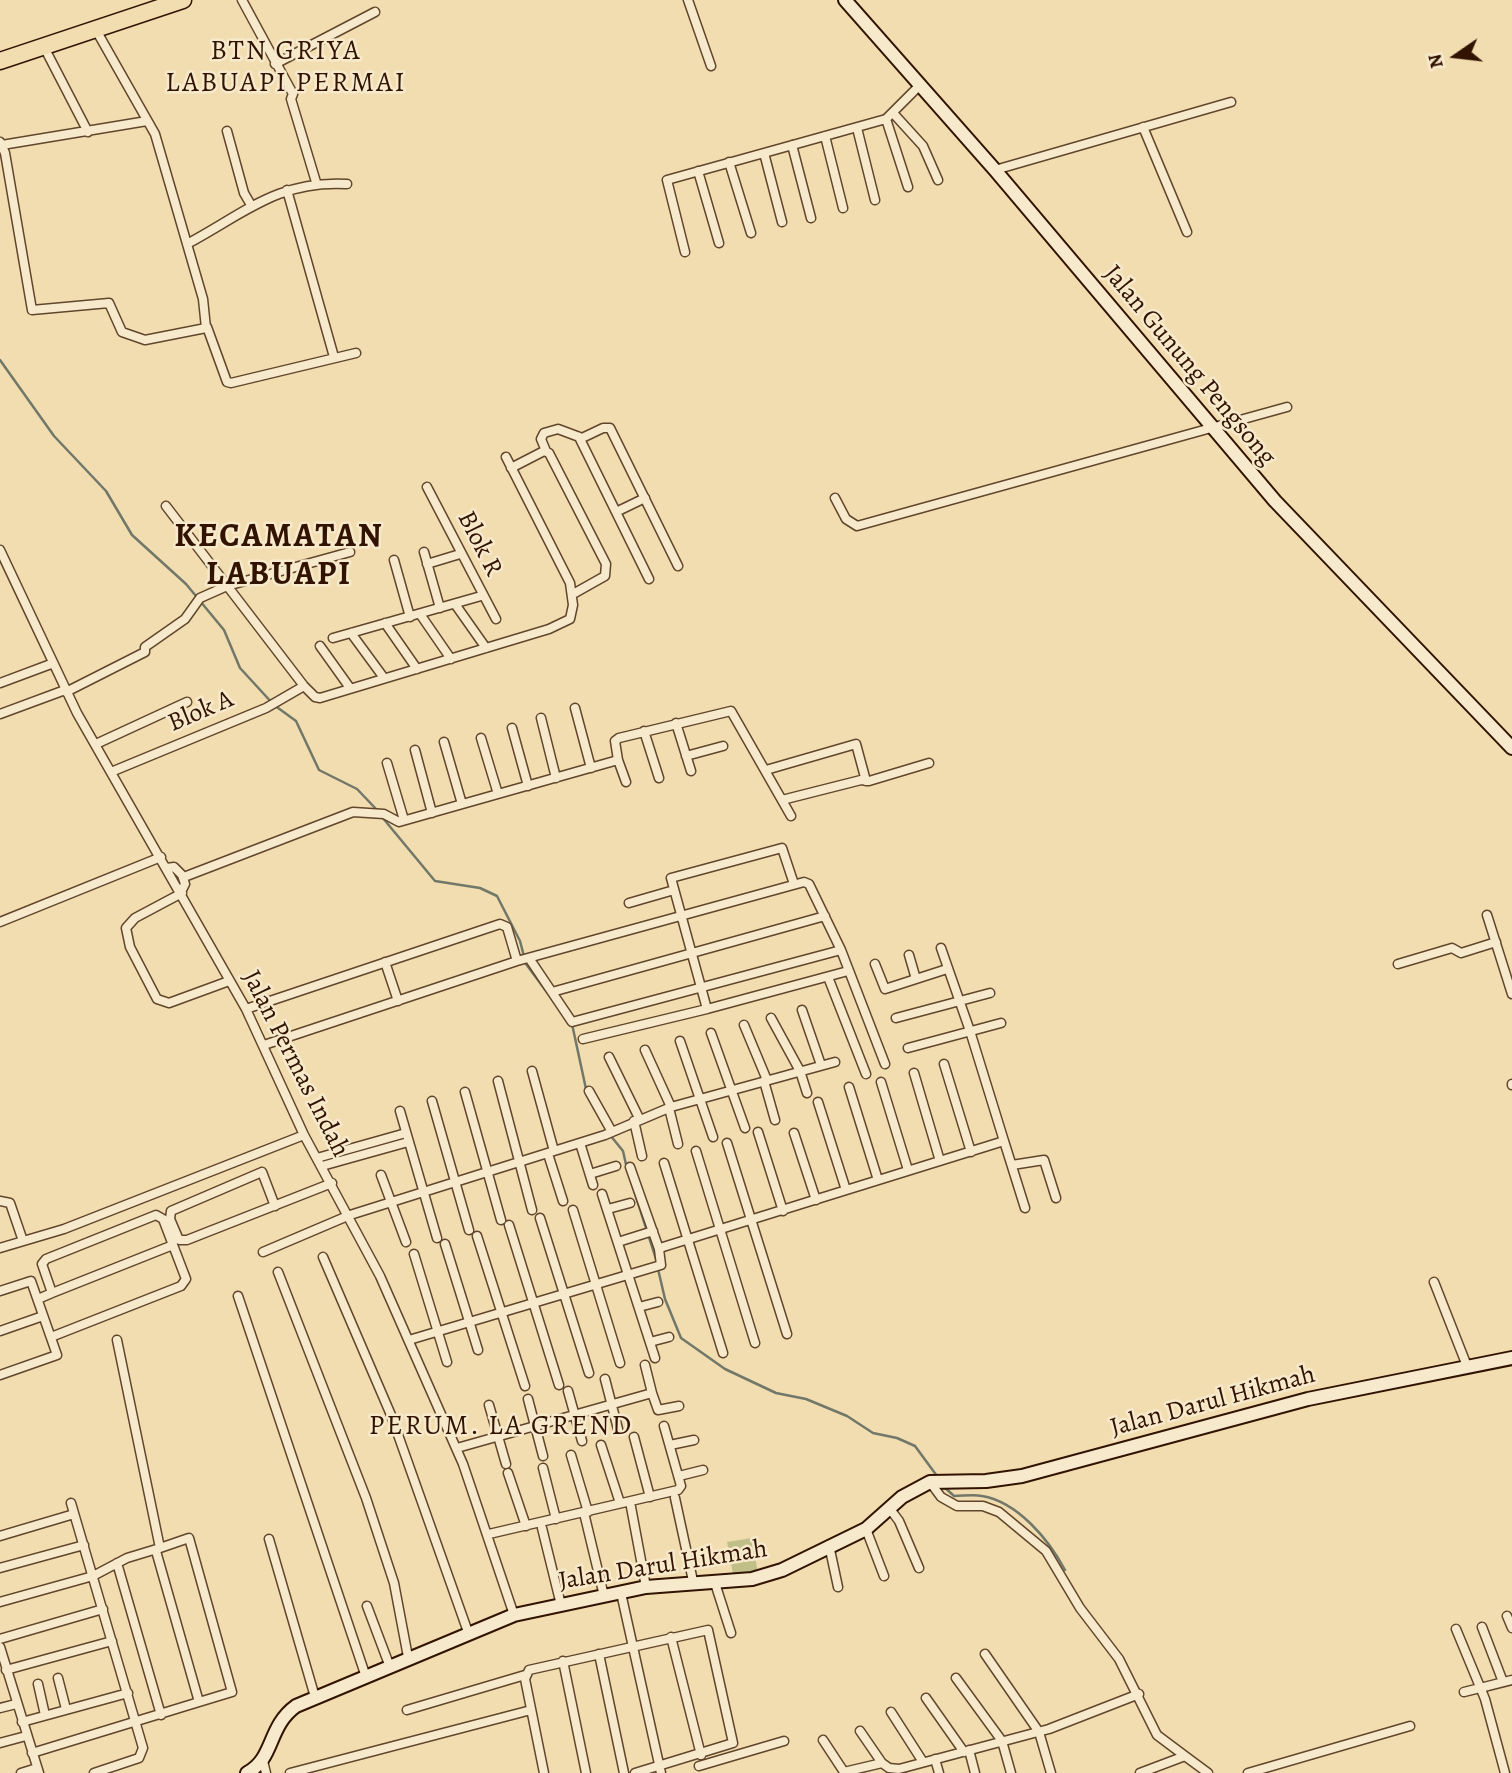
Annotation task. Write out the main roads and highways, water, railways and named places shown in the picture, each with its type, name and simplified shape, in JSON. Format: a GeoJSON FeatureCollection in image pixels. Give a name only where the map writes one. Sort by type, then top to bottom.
{"type":"FeatureCollection","features":[{"type":"Feature","properties":{"kind":"highway"},"geometry":{"type":"LineString","coordinates":[[0,61],[183,0]]}},
{"type":"Feature","properties":{"kind":"waterway"},"geometry":{"type":"LineString","coordinates":[[0,360],[54,436],[106,491],[132,535],[186,584],[224,630],[240,668],[274,705],[296,721],[319,770],[357,789],[378,811]]}},
{"type":"Feature","properties":{"kind":"waterway"},"geometry":{"type":"LineString","coordinates":[[382,817],[435,881],[480,888],[497,896],[520,941],[526,964],[555,1003]]}},
{"type":"Feature","properties":{"kind":"waterway"},"geometry":{"type":"LineString","coordinates":[[572,1024],[586,1089]]}},
{"type":"Feature","properties":{"kind":"waterway"},"geometry":{"type":"LineString","coordinates":[[594,1108],[603,1124]]}},
{"type":"Feature","properties":{"kind":"waterway"},"geometry":{"type":"LineString","coordinates":[[610,1135],[623,1151],[627,1169]]}},
{"type":"Feature","properties":{"kind":"waterway"},"geometry":{"type":"LineString","coordinates":[[629,1175],[657,1262]]}},
{"type":"Feature","properties":{"kind":"waterway"},"geometry":{"type":"LineString","coordinates":[[658,1269],[665,1299],[681,1338],[725,1369],[776,1393],[806,1399],[847,1416],[873,1433],[897,1438],[915,1446],[937,1476]]}},
{"type":"Feature","properties":{"kind":"waterway"},"geometry":{"type":"LineString","coordinates":[[942,1485],[954,1496],[982,1496],[1020,1514],[1041,1535],[1065,1570]]}},
{"type":"Feature","properties":{"kind":"district","name":"BTN GRIYA LABUAPI PERMAI"},"geometry":{"type":"Point","coordinates":[286,68]}},
{"type":"Feature","properties":{"kind":"district","name":"KECAMATAN LABUAPI"},"geometry":{"type":"Point","coordinates":[279,557]}},
{"type":"Feature","properties":{"kind":"district","name":"PERUM. LA GREND"},"geometry":{"type":"Point","coordinates":[501,1427]}}]}
